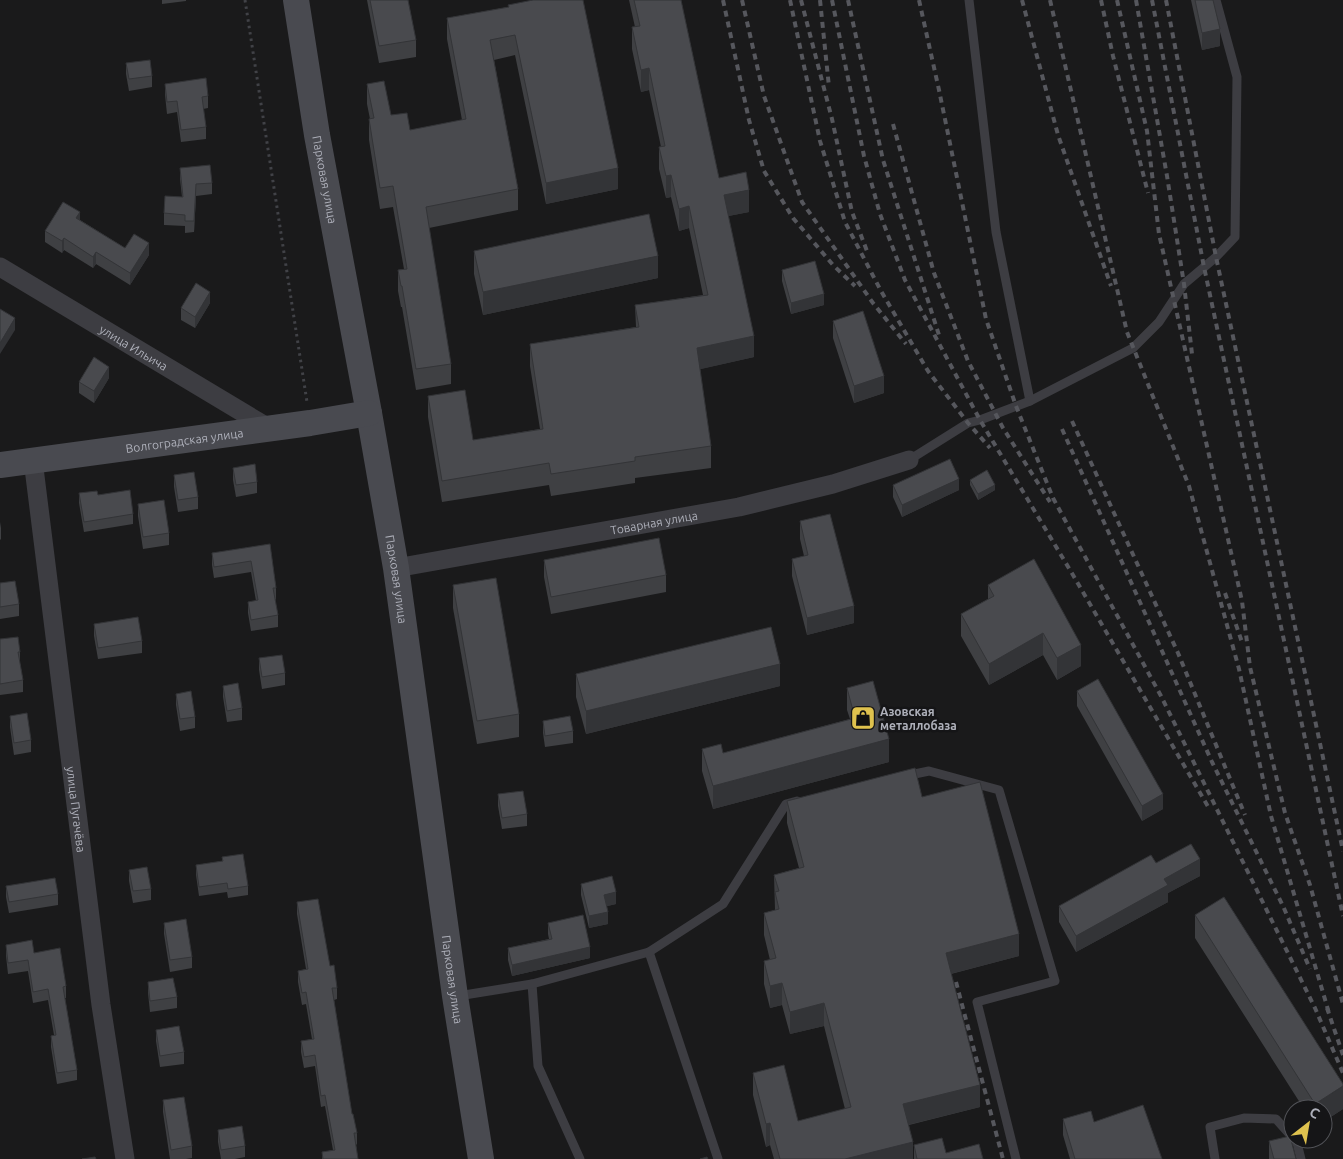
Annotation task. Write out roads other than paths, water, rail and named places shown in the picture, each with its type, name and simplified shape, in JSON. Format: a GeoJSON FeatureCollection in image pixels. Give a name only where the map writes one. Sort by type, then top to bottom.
{"type":"FeatureCollection","features":[{"type":"Feature","properties":{"kind":"main road","name":"Парковая улица"},"geometry":{"type":"LineString","coordinates":[[296,0],[317,136],[396,568],[455,996],[481,1159]]}},
{"type":"Feature","properties":{"kind":"main road","name":"Волгоградская улица"},"geometry":{"type":"LineString","coordinates":[[0,465],[310,423],[369,413]]}},
{"type":"Feature","properties":{"kind":"street","name":"улица Ильича"},"geometry":{"type":"LineString","coordinates":[[0,267],[267,428]]}},
{"type":"Feature","properties":{"kind":"street","name":"улица Пугачёва"},"geometry":{"type":"LineString","coordinates":[[33,460],[101,1005],[125,1159]]}},
{"type":"Feature","properties":{"kind":"street","name":"Товарная улица"},"geometry":{"type":"LineString","coordinates":[[396,568],[739,507],[833,484],[909,460]]}},
{"type":"Feature","properties":{"kind":"lane"},"geometry":{"type":"LineString","coordinates":[[969,0],[996,232],[1030,402]]}},
{"type":"Feature","properties":{"kind":"lane"},"geometry":{"type":"LineString","coordinates":[[909,460],[968,423],[1030,402],[1133,348],[1159,322],[1184,284],[1216,257],[1235,237],[1237,77],[1216,0]]}},
{"type":"Feature","properties":{"kind":"lane"},"geometry":{"type":"LineString","coordinates":[[900,777],[929,771],[999,790],[1056,981],[976,1002],[1016,1159]]}},
{"type":"Feature","properties":{"kind":"lane"},"geometry":{"type":"LineString","coordinates":[[455,996],[532,984],[649,952],[723,904],[786,804],[805,800]]}},
{"type":"Feature","properties":{"kind":"lane"},"geometry":{"type":"LineString","coordinates":[[649,952],[715,1157]]}},
{"type":"Feature","properties":{"kind":"lane"},"geometry":{"type":"LineString","coordinates":[[532,984],[538,1066],[580,1159]]}},
{"type":"Feature","properties":{"kind":"lane"},"geometry":{"type":"LineString","coordinates":[[1215,1159],[1210,1127],[1244,1118],[1276,1119],[1283,1127]]}},
{"type":"Feature","properties":{"kind":"railway"},"geometry":{"type":"LineString","coordinates":[[723,0],[749,120],[764,171],[793,218],[833,265],[855,286]]}},
{"type":"Feature","properties":{"kind":"railway"},"geometry":{"type":"LineString","coordinates":[[742,0],[764,96],[802,202],[873,303],[906,344]]}},
{"type":"Feature","properties":{"kind":"railway"},"geometry":{"type":"LineString","coordinates":[[790,0],[820,141],[845,222],[881,291],[928,371],[990,448]]}},
{"type":"Feature","properties":{"kind":"railway"},"geometry":{"type":"LineString","coordinates":[[801,0],[832,119],[852,212],[867,251]]}},
{"type":"Feature","properties":{"kind":"railway"},"geometry":{"type":"LineString","coordinates":[[820,0],[829,87]]}},
{"type":"Feature","properties":{"kind":"railway"},"geometry":{"type":"LineString","coordinates":[[832,0],[864,156],[880,214],[905,280],[980,420],[1210,810]]}},
{"type":"Feature","properties":{"kind":"railway"},"geometry":{"type":"LineString","coordinates":[[848,0],[883,160],[939,335]]}},
{"type":"Feature","properties":{"kind":"railway"},"geometry":{"type":"LineString","coordinates":[[919,0],[986,319],[1016,406],[1053,498],[1161,696],[1315,1008],[1343,1073]]}},
{"type":"Feature","properties":{"kind":"railway"},"geometry":{"type":"LineString","coordinates":[[1022,0],[1058,135],[1111,286]]}},
{"type":"Feature","properties":{"kind":"railway"},"geometry":{"type":"LineString","coordinates":[[1050,0],[1127,332],[1189,486],[1239,669],[1271,816],[1329,1013]]}},
{"type":"Feature","properties":{"kind":"railway"},"geometry":{"type":"LineString","coordinates":[[1101,0],[1113,56],[1148,193]]}},
{"type":"Feature","properties":{"kind":"railway"},"geometry":{"type":"LineString","coordinates":[[1117,0],[1147,131],[1159,234],[1242,601],[1250,667],[1285,813],[1310,885],[1343,1004]]}},
{"type":"Feature","properties":{"kind":"railway"},"geometry":{"type":"LineString","coordinates":[[1136,0],[1167,176],[1184,284],[1192,354]]}},
{"type":"Feature","properties":{"kind":"railway"},"geometry":{"type":"LineString","coordinates":[[1152,0],[1204,267],[1343,916]]}},
{"type":"Feature","properties":{"kind":"railway"},"geometry":{"type":"LineString","coordinates":[[1166,0],[1216,257],[1343,851]]}},
{"type":"Feature","properties":{"kind":"railway"},"geometry":{"type":"LineString","coordinates":[[893,124],[934,273],[968,361],[1003,428],[1050,502]]}},
{"type":"Feature","properties":{"kind":"railway"},"geometry":{"type":"LineString","coordinates":[[1072,421],[1178,653],[1245,815]]}},
{"type":"Feature","properties":{"kind":"railway"},"geometry":{"type":"LineString","coordinates":[[1062,429],[1212,762],[1283,906],[1310,969]]}},
{"type":"Feature","properties":{"kind":"railway"},"geometry":{"type":"LineString","coordinates":[[1225,593],[1243,645]]}},
{"type":"Feature","properties":{"kind":"railway"},"geometry":{"type":"LineString","coordinates":[[956,982],[1003,1159]]}},
{"type":"Feature","properties":{"kind":"railway"},"geometry":{"type":"LineString","coordinates":[[1327,1008],[1343,1055]]}},
{"type":"Feature","properties":{"kind":"place","name":"Азовская металлобаза"},"geometry":{"type":"Point","coordinates":[863,718]}}]}
